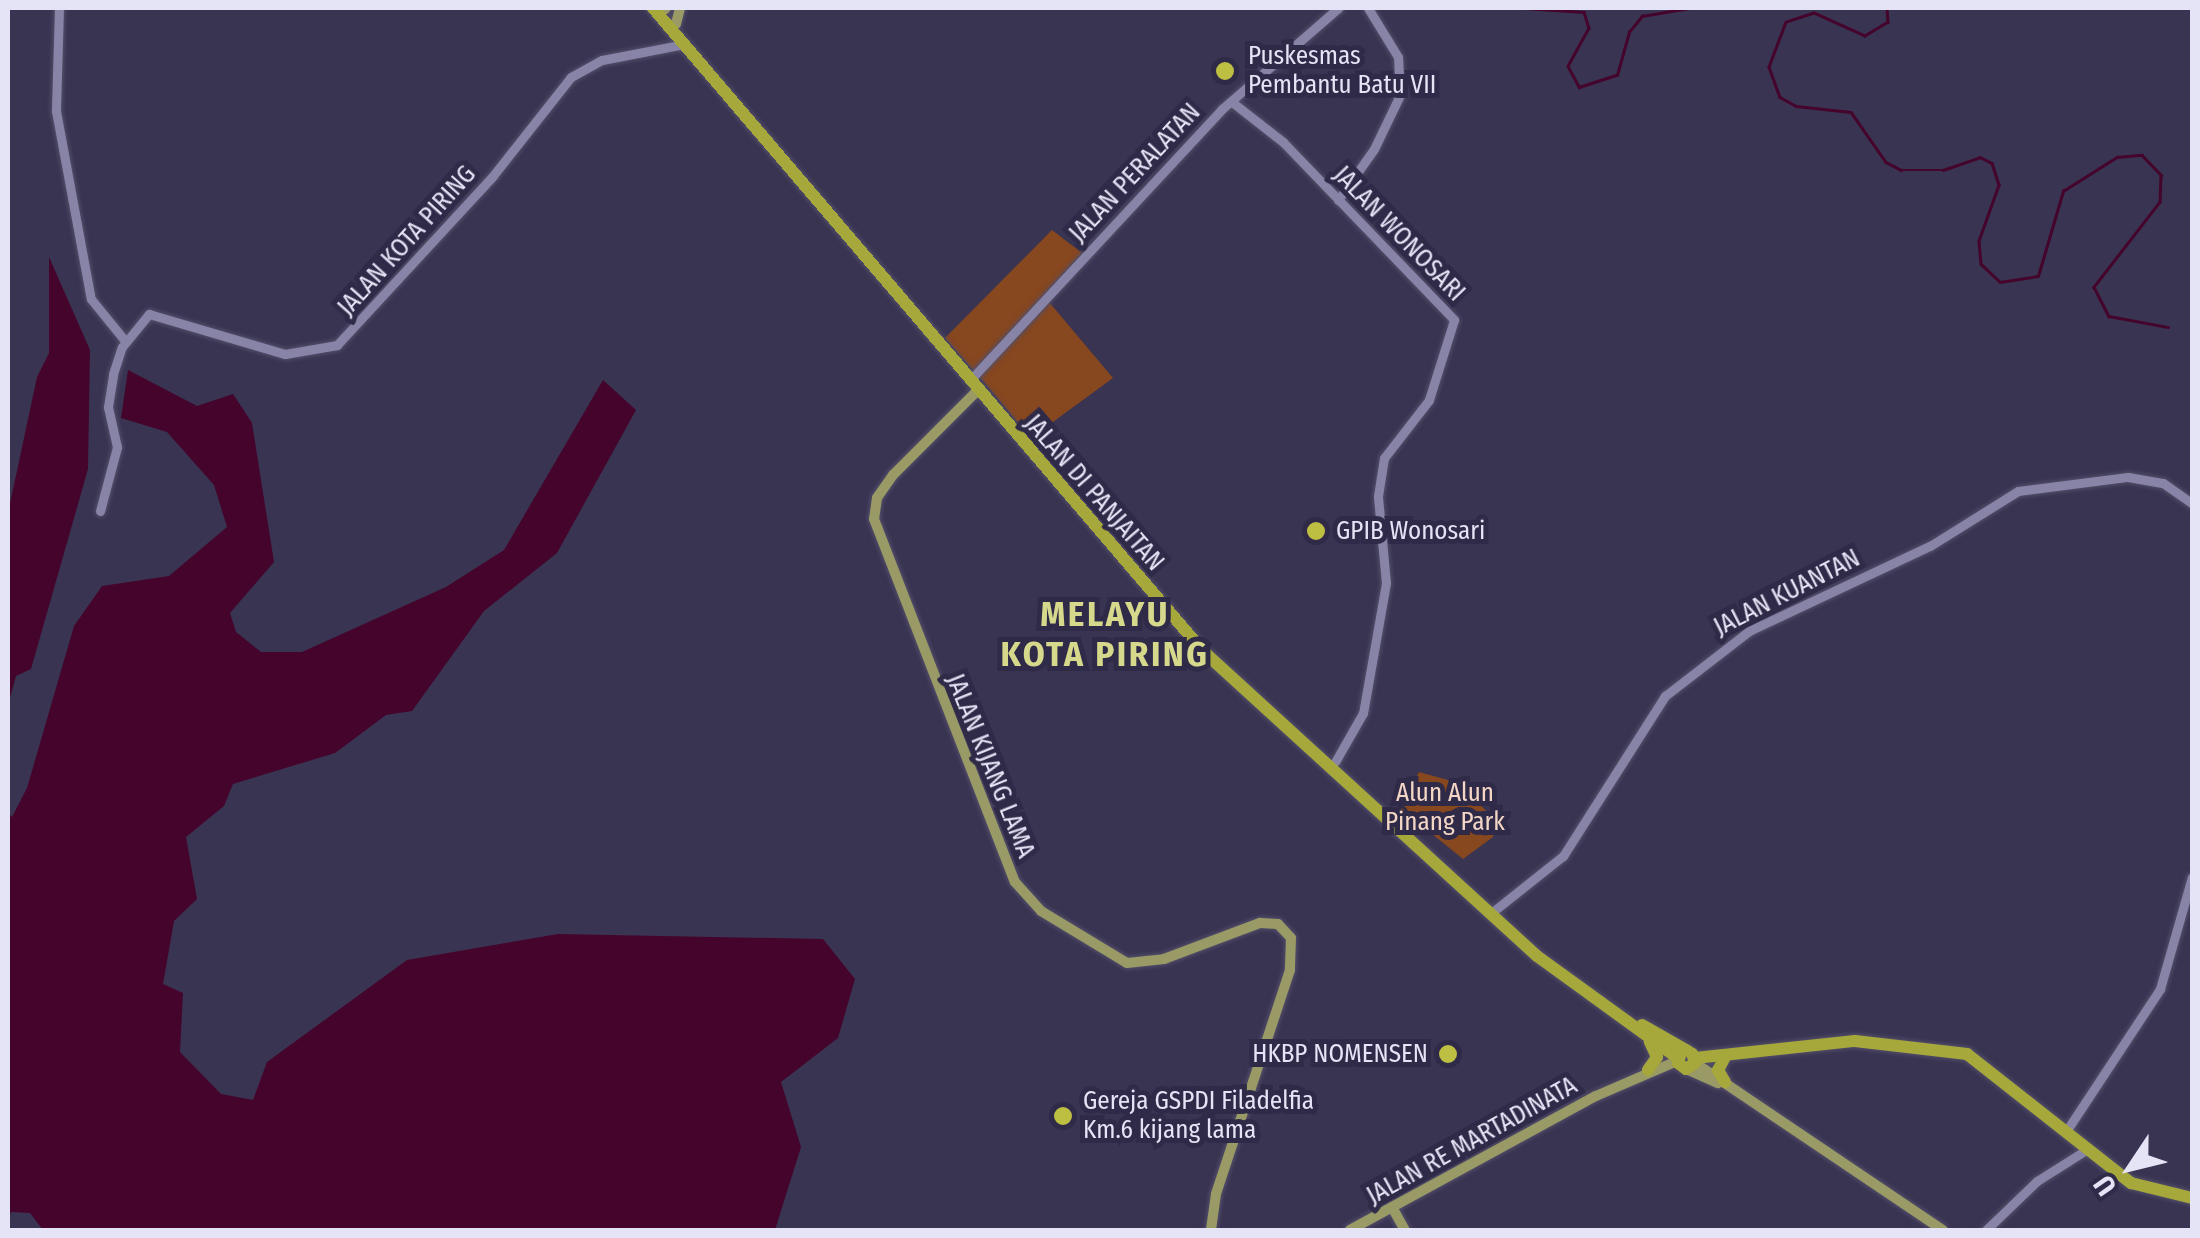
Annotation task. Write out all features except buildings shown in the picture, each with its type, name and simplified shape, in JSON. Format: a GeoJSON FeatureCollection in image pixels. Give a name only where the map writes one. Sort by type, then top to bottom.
{"type":"FeatureCollection","features":[{"type":"Feature","properties":{"kind":"highway","name":"JALAN DI PANJAITAN"},"geometry":{"type":"LineString","coordinates":[[667,13],[685,44],[1203,651],[1537,956],[1646,1032],[1701,1061]]}},
{"type":"Feature","properties":{"kind":"highway","name":"JALAN DI PANJAITAN"},"geometry":{"type":"LineString","coordinates":[[667,13],[976,392],[1207,644],[1495,910],[1646,1032]]}},
{"type":"Feature","properties":{"kind":"highway"},"geometry":{"type":"LineString","coordinates":[[1646,1032],[1701,1061],[1855,1041],[1955,1051],[1985,1063],[2086,1150],[2132,1183],[2192,1198]]}},
{"type":"Feature","properties":{"kind":"highway"},"geometry":{"type":"LineString","coordinates":[[1646,1032],[1656,1057],[1648,1070]]}},
{"type":"Feature","properties":{"kind":"main road","name":"JALAN KIJANG LAMA"},"geometry":{"type":"LineString","coordinates":[[976,392],[893,475],[877,498],[874,520],[1016,882],[1041,911],[1127,963],[1164,959],[1260,923],[1278,924],[1291,938],[1290,970],[1216,1194],[1212,1230]]}},
{"type":"Feature","properties":{"kind":"main road","name":"JALAN RE MARTADINATA"},"geometry":{"type":"LineString","coordinates":[[1350,1230],[1648,1070],[1701,1061]]}},
{"type":"Feature","properties":{"kind":"main road","name":"JALAN RE MARTADINATA"},"geometry":{"type":"LineString","coordinates":[[1614,1088],[1701,1061]]}},
{"type":"Feature","properties":{"kind":"main road"},"geometry":{"type":"LineString","coordinates":[[1701,1061],[1746,1098]]}},
{"type":"Feature","properties":{"kind":"main road"},"geometry":{"type":"LineString","coordinates":[[1701,1061],[1746,1098],[1942,1230]]}},
{"type":"Feature","properties":{"kind":"main road"},"geometry":{"type":"LineString","coordinates":[[1392,1207],[1405,1230]]}},
{"type":"Feature","properties":{"kind":"street"},"geometry":{"type":"LineString","coordinates":[[59,8],[55,106],[91,298],[126,342],[109,394],[117,447],[100,511]]}},
{"type":"Feature","properties":{"kind":"street","name":"JALAN PERALATAN"},"geometry":{"type":"LineString","coordinates":[[973,377],[1232,102],[1338,8]]}},
{"type":"Feature","properties":{"kind":"street"},"geometry":{"type":"LineString","coordinates":[[1338,200],[1374,149],[1400,95],[1398,57],[1368,8]]}},
{"type":"Feature","properties":{"kind":"street","name":"JALAN KOTA PIRING"},"geometry":{"type":"LineString","coordinates":[[126,342],[151,313],[286,354],[337,345],[492,177],[571,77],[602,60],[685,44]]}},
{"type":"Feature","properties":{"kind":"street","name":"JALAN WONOSARI"},"geometry":{"type":"LineString","coordinates":[[1232,102],[1276,135],[1454,320],[1423,410],[1384,458],[1378,498],[1384,596],[1364,713],[1335,762]]}},
{"type":"Feature","properties":{"kind":"street","name":"JALAN KUANTAN"},"geometry":{"type":"LineString","coordinates":[[1495,910],[1563,856],[1665,696],[1749,631],[1930,546],[2018,491],[2124,477],[2163,483],[2192,503]]}},
{"type":"Feature","properties":{"kind":"street"},"geometry":{"type":"LineString","coordinates":[[2067,1130],[2160,989],[2192,876]]}},
{"type":"Feature","properties":{"kind":"street"},"geometry":{"type":"LineString","coordinates":[[1986,1230],[2037,1182],[2086,1150]]}},
{"type":"Feature","properties":{"kind":"green space"},"geometry":{"type":"Polygon","coordinates":[[[1052,230],[1082,253],[974,371],[945,338],[1052,230]]]}},
{"type":"Feature","properties":{"kind":"green space"},"geometry":{"type":"Polygon","coordinates":[[[1049,302],[1113,378],[1031,438],[980,377],[1049,302]]]}},
{"type":"Feature","properties":{"kind":"green space","name":"Alun Alun Pinang Park"},"geometry":{"type":"Polygon","coordinates":[[[1419,772],[1459,783],[1494,819],[1493,837],[1463,859],[1400,808],[1419,772]]]}},
{"type":"Feature","properties":{"kind":"shaded area"},"geometry":{"type":"Polygon","coordinates":[[[49,257],[90,350],[88,469],[31,669],[16,676],[8,705],[8,513],[37,377],[49,353],[49,257]]]}},
{"type":"Feature","properties":{"kind":"shaded area"},"geometry":{"type":"Polygon","coordinates":[[[128,370],[197,406],[233,394],[252,423],[274,562],[230,613],[236,632],[261,652],[302,652],[446,587],[504,550],[603,380],[636,410],[557,553],[484,611],[412,711],[386,715],[335,753],[233,784],[224,806],[186,837],[197,899],[174,921],[163,984],[183,993],[180,1052],[221,1094],[253,1100],[267,1062],[407,960],[558,934],[823,939],[855,979],[838,1038],[781,1082],[801,1147],[775,1230],[43,1230],[30,1213],[11,1212],[8,1221],[8,813],[12,817],[27,788],[74,626],[102,586],[169,576],[227,527],[214,485],[167,432],[121,418],[128,370]]]}},
{"type":"Feature","properties":{"kind":"waterway"},"geometry":{"type":"LineString","coordinates":[[1524,8],[1584,12],[1589,28],[1568,66],[1579,87],[1617,75],[1629,32],[1642,16],[1690,8]]}},
{"type":"Feature","properties":{"kind":"waterway"},"geometry":{"type":"LineString","coordinates":[[1887,8],[1888,22],[1865,36],[1814,13],[1786,22],[1769,67],[1780,97],[1796,106],[1851,112],[1886,162],[1901,170],[1943,170],[1980,157],[1992,163],[1999,185],[1979,241],[1981,264],[2000,282],[2038,276],[2063,191],[2117,157],[2142,155],[2161,175],[2160,202],[2094,287],[2109,316],[2168,327]]}},
{"type":"Feature","properties":{"kind":"place","name":"Puskesmas Pembantu Batu VII"},"geometry":{"type":"Point","coordinates":[1225,71]}},
{"type":"Feature","properties":{"kind":"place","name":"GPIB Wonosari"},"geometry":{"type":"Point","coordinates":[1316,531]}},
{"type":"Feature","properties":{"kind":"place","name":"HKBP NOMENSEN"},"geometry":{"type":"Point","coordinates":[1448,1054]}},
{"type":"Feature","properties":{"kind":"place","name":"Gereja GSPDI Filadelfia Km.6 kijang lama"},"geometry":{"type":"Point","coordinates":[1063,1116]}},
{"type":"Feature","properties":{"kind":"district","name":"MELAYU KOTA PIRING"},"geometry":{"type":"Point","coordinates":[1105,634]}}]}
